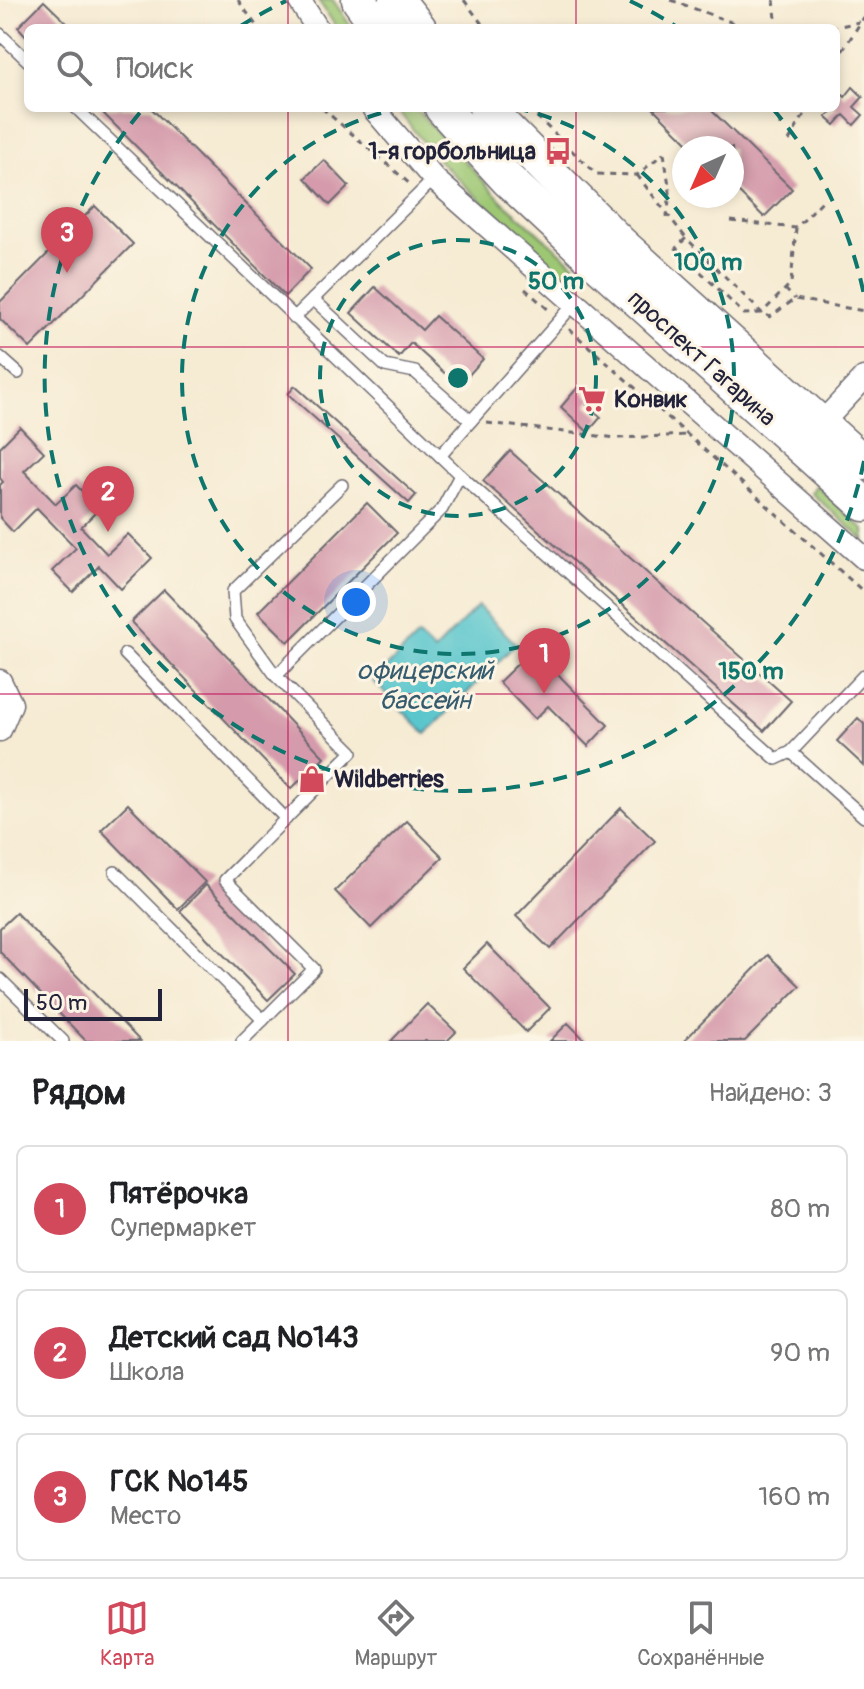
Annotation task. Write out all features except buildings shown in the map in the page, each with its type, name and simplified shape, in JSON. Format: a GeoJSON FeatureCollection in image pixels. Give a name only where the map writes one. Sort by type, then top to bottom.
{"type":"FeatureCollection","features":[{"type":"Feature","properties":{"kind":"main road"},"geometry":{"type":"LineString","coordinates":[[359,0],[376,24]]}},
{"type":"Feature","properties":{"kind":"main road"},"geometry":{"type":"LineString","coordinates":[[397,0],[416,24]]}},
{"type":"Feature","properties":{"kind":"main road","name":"проспект Гагарина"},"geometry":{"type":"LineString","coordinates":[[446,112],[508,180],[864,504]]}},
{"type":"Feature","properties":{"kind":"main road","name":"проспект Гагарина"},"geometry":{"type":"LineString","coordinates":[[490,112],[620,243],[864,463]]}},
{"type":"Feature","properties":{"kind":"street"},"geometry":{"type":"LineString","coordinates":[[299,0],[314,24]]}},
{"type":"Feature","properties":{"kind":"street"},"geometry":{"type":"LineString","coordinates":[[376,112],[426,186],[575,303],[864,558]]}},
{"type":"Feature","properties":{"kind":"street"},"geometry":{"type":"LineString","coordinates":[[821,424],[864,378]]}},
{"type":"Feature","properties":{"kind":"street"},"geometry":{"type":"LineString","coordinates":[[0,681],[11,704],[0,730]]}},
{"type":"Feature","properties":{"kind":"lane"},"geometry":{"type":"LineString","coordinates":[[0,34],[24,57]]}},
{"type":"Feature","properties":{"kind":"lane"},"geometry":{"type":"LineString","coordinates":[[80,112],[460,475],[776,759],[791,752],[864,675]]}},
{"type":"Feature","properties":{"kind":"lane"},"geometry":{"type":"LineString","coordinates":[[294,318],[426,186]]}},
{"type":"Feature","properties":{"kind":"lane"},"geometry":{"type":"LineString","coordinates":[[313,299],[385,366],[415,372],[471,421]]}},
{"type":"Feature","properties":{"kind":"lane"},"geometry":{"type":"LineString","coordinates":[[440,456],[575,303]]}},
{"type":"Feature","properties":{"kind":"lane"},"geometry":{"type":"LineString","coordinates":[[0,357],[18,373]]}},
{"type":"Feature","properties":{"kind":"lane"},"geometry":{"type":"LineString","coordinates":[[276,676],[442,509],[460,475]]}},
{"type":"Feature","properties":{"kind":"lane"},"geometry":{"type":"LineString","coordinates":[[242,1041],[314,969],[225,880],[352,752],[276,676],[235,619],[233,591],[342,485]]}},
{"type":"Feature","properties":{"kind":"lane"},"geometry":{"type":"LineString","coordinates":[[125,654],[286,819]]}},
{"type":"Feature","properties":{"kind":"lane"},"geometry":{"type":"LineString","coordinates":[[791,752],[864,817]]}},
{"type":"Feature","properties":{"kind":"lane"},"geometry":{"type":"LineString","coordinates":[[115,872],[263,1020]]}},
{"type":"Feature","properties":{"kind":"lane"},"geometry":{"type":"LineString","coordinates":[[0,979],[63,1041]]}},
{"type":"Feature","properties":{"kind":"path"},"geometry":{"type":"LineString","coordinates":[[238,0],[255,24]]}},
{"type":"Feature","properties":{"kind":"path"},"geometry":{"type":"LineString","coordinates":[[464,0],[482,24]]}},
{"type":"Feature","properties":{"kind":"path"},"geometry":{"type":"LineString","coordinates":[[671,0],[736,24]]}},
{"type":"Feature","properties":{"kind":"path"},"geometry":{"type":"LineString","coordinates":[[774,0],[776,19]]}},
{"type":"Feature","properties":{"kind":"path"},"geometry":{"type":"LineString","coordinates":[[840,54],[864,17]]}},
{"type":"Feature","properties":{"kind":"path"},"geometry":{"type":"LineString","coordinates":[[840,26],[859,22]]}},
{"type":"Feature","properties":{"kind":"path"},"geometry":{"type":"LineString","coordinates":[[327,112],[426,186]]}},
{"type":"Feature","properties":{"kind":"path"},"geometry":{"type":"LineString","coordinates":[[532,112],[596,174],[637,175],[664,153],[670,192],[666,217]]}},
{"type":"Feature","properties":{"kind":"path"},"geometry":{"type":"LineString","coordinates":[[780,112],[780,132]]}},
{"type":"Feature","properties":{"kind":"path"},"geometry":{"type":"LineString","coordinates":[[789,141],[806,112]]}},
{"type":"Feature","properties":{"kind":"path"},"geometry":{"type":"LineString","coordinates":[[637,175],[666,217],[762,313],[770,317],[795,299]]}},
{"type":"Feature","properties":{"kind":"path"},"geometry":{"type":"LineString","coordinates":[[686,238],[676,248],[682,255],[744,314],[762,313],[791,283],[796,228],[825,198]]}},
{"type":"Feature","properties":{"kind":"path"},"geometry":{"type":"LineString","coordinates":[[731,221],[796,228]]}},
{"type":"Feature","properties":{"kind":"path"},"geometry":{"type":"LineString","coordinates":[[525,288],[864,592]]}},
{"type":"Feature","properties":{"kind":"path"},"geometry":{"type":"LineString","coordinates":[[785,289],[795,299],[864,311]]}},
{"type":"Feature","properties":{"kind":"path"},"geometry":{"type":"LineString","coordinates":[[471,421],[616,438],[688,435],[705,431],[711,423]]}},
{"type":"Feature","properties":{"kind":"green space"},"geometry":{"type":"Polygon","coordinates":[[[318,0],[333,0],[349,24],[334,24],[318,0]]]}},
{"type":"Feature","properties":{"kind":"green space"},"geometry":{"type":"Polygon","coordinates":[[[399,112],[419,112],[503,202],[581,270],[570,284],[434,156],[399,112]]]}},
{"type":"Feature","properties":{"kind":"green space"},"geometry":{"type":"Polygon","coordinates":[[[816,485],[864,530],[864,540],[811,493],[816,485]]]}},
{"type":"Feature","properties":{"kind":"water","name":"офицерский бассейн"},"geometry":{"type":"Polygon","coordinates":[[[478,606],[516,644],[426,734],[373,681],[418,636],[434,651],[478,606]]]}},
{"type":"Feature","properties":{"kind":"place","name":"1-я горбольница"},"geometry":{"type":"Point","coordinates":[558,151]}},
{"type":"Feature","properties":{"kind":"place","name":"ГСК №145"},"geometry":{"type":"Point","coordinates":[67,273]}},
{"type":"Feature","properties":{"kind":"place","name":"Конвик"},"geometry":{"type":"Point","coordinates":[592,399]}},
{"type":"Feature","properties":{"kind":"place","name":"Детский сад №143"},"geometry":{"type":"Point","coordinates":[108,532]}},
{"type":"Feature","properties":{"kind":"place","name":"Пятёрочка"},"geometry":{"type":"Point","coordinates":[544,694]}},
{"type":"Feature","properties":{"kind":"place","name":"Wildberries"},"geometry":{"type":"Point","coordinates":[312,779]}}]}
